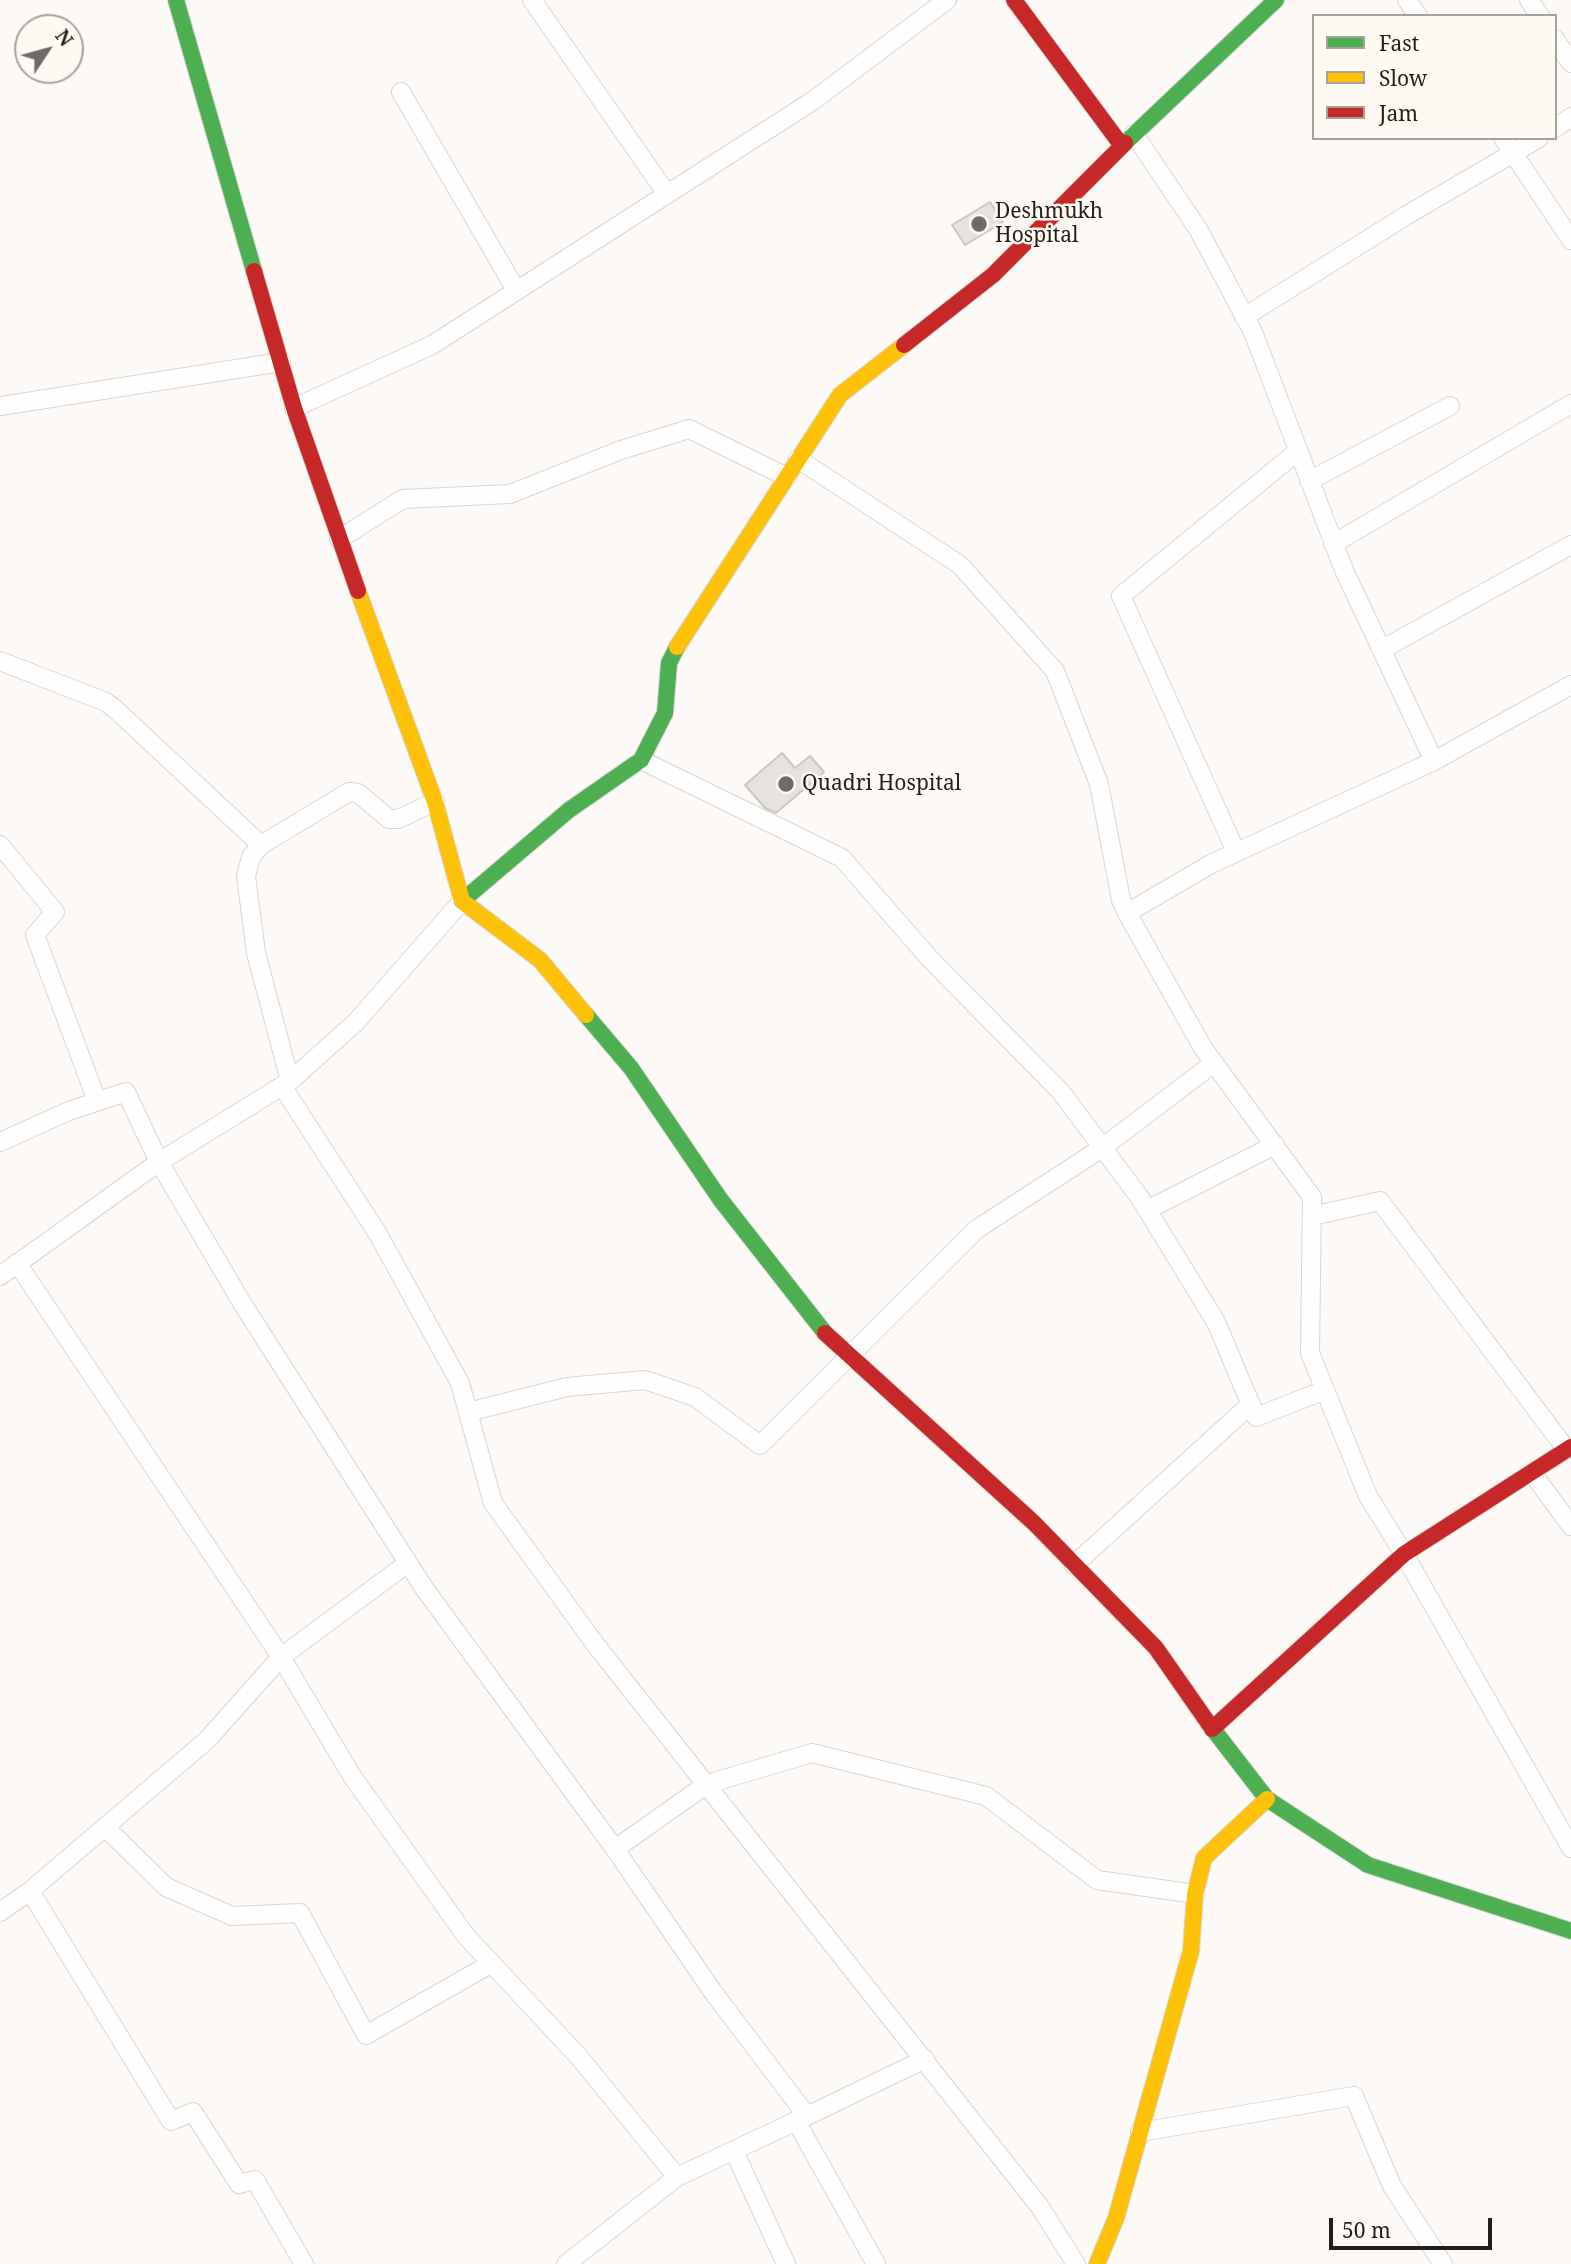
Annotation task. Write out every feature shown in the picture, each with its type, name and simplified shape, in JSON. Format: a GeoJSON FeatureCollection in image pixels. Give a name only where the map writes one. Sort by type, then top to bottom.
{"type":"FeatureCollection","features":[{"type":"Feature","properties":{"kind":"main road"},"geometry":{"type":"LineString","coordinates":[[176,0],[295,408],[339,539],[435,802],[462,901],[540,960],[631,1068],[720,1199],[818,1327],[1034,1523],[1156,1648],[1212,1729],[1268,1799],[1368,1865],[1571,1931]]}},
{"type":"Feature","properties":{"kind":"main road"},"geometry":{"type":"LineString","coordinates":[[1014,0],[1128,140]]}},
{"type":"Feature","properties":{"kind":"main road"},"geometry":{"type":"LineString","coordinates":[[462,901],[569,810],[641,760],[665,713],[670,663],[683,635],[840,395],[993,275],[1128,140],[1276,0]]}},
{"type":"Feature","properties":{"kind":"main road"},"geometry":{"type":"LineString","coordinates":[[1212,1729],[1404,1554],[1533,1474],[1569,1448]]}},
{"type":"Feature","properties":{"kind":"main road"},"geometry":{"type":"LineString","coordinates":[[1097,2264],[1116,2218],[1191,1951],[1195,1894],[1205,1858],[1268,1799]]}},
{"type":"Feature","properties":{"kind":"street"},"geometry":{"type":"LineString","coordinates":[[532,0],[667,194]]}},
{"type":"Feature","properties":{"kind":"street"},"geometry":{"type":"LineString","coordinates":[[295,408],[432,345],[814,100],[947,0]]}},
{"type":"Feature","properties":{"kind":"street"},"geometry":{"type":"LineString","coordinates":[[1557,42],[1571,63]]}},
{"type":"Feature","properties":{"kind":"street"},"geometry":{"type":"LineString","coordinates":[[401,92],[516,290]]}},
{"type":"Feature","properties":{"kind":"street"},"geometry":{"type":"LineString","coordinates":[[1128,140],[1198,229],[1244,317],[1334,544],[1434,761]]}},
{"type":"Feature","properties":{"kind":"street"},"geometry":{"type":"LineString","coordinates":[[1504,140],[1571,240]]}},
{"type":"Feature","properties":{"kind":"street"},"geometry":{"type":"LineString","coordinates":[[1244,317],[1408,215],[1536,140]]}},
{"type":"Feature","properties":{"kind":"street"},"geometry":{"type":"LineString","coordinates":[[0,406],[281,362]]}},
{"type":"Feature","properties":{"kind":"street"},"geometry":{"type":"LineString","coordinates":[[1334,544],[1571,404]]}},
{"type":"Feature","properties":{"kind":"street"},"geometry":{"type":"LineString","coordinates":[[1309,481],[1451,406]]}},
{"type":"Feature","properties":{"kind":"street"},"geometry":{"type":"LineString","coordinates":[[339,539],[403,499],[510,494],[621,450],[689,429],[787,477]]}},
{"type":"Feature","properties":{"kind":"street"},"geometry":{"type":"LineString","coordinates":[[1236,852],[1121,596],[1298,451]]}},
{"type":"Feature","properties":{"kind":"street"},"geometry":{"type":"LineString","coordinates":[[798,459],[960,565],[1055,671],[1099,784],[1121,900],[1127,913],[1214,1063],[1312,1197],[1310,1353],[1368,1496],[1404,1554],[1571,1848]]}},
{"type":"Feature","properties":{"kind":"street"},"geometry":{"type":"LineString","coordinates":[[1381,650],[1545,563],[1571,545]]}},
{"type":"Feature","properties":{"kind":"street"},"geometry":{"type":"LineString","coordinates":[[0,661],[106,702],[261,845]]}},
{"type":"Feature","properties":{"kind":"street"},"geometry":{"type":"LineString","coordinates":[[1127,913],[1199,869],[1434,761],[1571,685]]}},
{"type":"Feature","properties":{"kind":"street"},"geometry":{"type":"LineString","coordinates":[[641,760],[842,858],[930,960],[1061,1093],[1102,1147],[1147,1210],[1216,1322],[1256,1417],[1325,1390]]}},
{"type":"Feature","properties":{"kind":"street"},"geometry":{"type":"LineString","coordinates":[[435,802],[398,819],[389,819],[358,793],[349,792],[261,845],[251,857],[246,876],[256,953],[286,1083],[378,1234],[460,1383],[493,1503],[594,1644],[1040,2207],[1076,2264]]}},
{"type":"Feature","properties":{"kind":"street"},"geometry":{"type":"LineString","coordinates":[[0,845],[55,912],[35,935],[97,1101]]}},
{"type":"Feature","properties":{"kind":"street"},"geometry":{"type":"LineString","coordinates":[[0,1276],[159,1162],[286,1083],[356,1022],[462,901]]}},
{"type":"Feature","properties":{"kind":"street"},"geometry":{"type":"LineString","coordinates":[[468,1412],[567,1387],[645,1380],[695,1397],[760,1445],[848,1354],[977,1229],[1102,1147],[1214,1063]]}},
{"type":"Feature","properties":{"kind":"street"},"geometry":{"type":"LineString","coordinates":[[0,1142],[126,1091],[159,1162],[264,1338],[408,1563],[615,1849],[802,2119],[876,2264]]}},
{"type":"Feature","properties":{"kind":"street"},"geometry":{"type":"LineString","coordinates":[[1147,1210],[1275,1145]]}},
{"type":"Feature","properties":{"kind":"street"},"geometry":{"type":"LineString","coordinates":[[1312,1216],[1380,1201],[1569,1448]]}},
{"type":"Feature","properties":{"kind":"street"},"geometry":{"type":"LineString","coordinates":[[17,1263],[281,1657],[352,1776],[466,1936],[579,2057],[677,2177]]}},
{"type":"Feature","properties":{"kind":"street"},"geometry":{"type":"LineString","coordinates":[[1074,1565],[1251,1404]]}},
{"type":"Feature","properties":{"kind":"street"},"geometry":{"type":"LineString","coordinates":[[1533,1474],[1571,1526]]}},
{"type":"Feature","properties":{"kind":"street"},"geometry":{"type":"LineString","coordinates":[[0,1912],[30,1891],[207,1740],[281,1657],[408,1563]]}},
{"type":"Feature","properties":{"kind":"street"},"geometry":{"type":"LineString","coordinates":[[615,1849],[707,1784],[813,1753],[986,1796],[1097,1880],[1195,1894]]}},
{"type":"Feature","properties":{"kind":"street"},"geometry":{"type":"LineString","coordinates":[[105,1827],[166,1887],[232,1916],[300,1913],[366,2035],[492,1963]]}},
{"type":"Feature","properties":{"kind":"street"},"geometry":{"type":"LineString","coordinates":[[30,1891],[171,2121],[193,2112],[239,2184],[255,2180],[304,2264]]}},
{"type":"Feature","properties":{"kind":"street"},"geometry":{"type":"LineString","coordinates":[[566,2264],[677,2177],[925,2059]]}},
{"type":"Feature","properties":{"kind":"street"},"geometry":{"type":"LineString","coordinates":[[1140,2132],[1354,2096],[1392,2186],[1443,2264]]}},
{"type":"Feature","properties":{"kind":"street"},"geometry":{"type":"LineString","coordinates":[[734,2151],[786,2264]]}},
{"type":"Feature","properties":{"kind":"building"},"geometry":{"type":"Polygon","coordinates":[[[990,202],[1003,222],[965,245],[952,225],[990,202]]]}},
{"type":"Feature","properties":{"kind":"building"},"geometry":{"type":"Polygon","coordinates":[[[782,753],[795,768],[810,756],[824,772],[776,813],[765,808],[745,785],[782,753]]]}},
{"type":"Feature","properties":{"kind":"traffic: fast"},"geometry":{"type":"LineString","coordinates":[[176,0],[254,271]]}},
{"type":"Feature","properties":{"kind":"traffic: fast"},"geometry":{"type":"LineString","coordinates":[[1125,143],[1276,0]]}},
{"type":"Feature","properties":{"kind":"traffic: fast"},"geometry":{"type":"LineString","coordinates":[[462,901],[569,810],[641,760],[665,713],[669,663],[677,647]]}},
{"type":"Feature","properties":{"kind":"traffic: fast"},"geometry":{"type":"LineString","coordinates":[[586,1015],[631,1068],[720,1199],[825,1333]]}},
{"type":"Feature","properties":{"kind":"traffic: fast"},"geometry":{"type":"LineString","coordinates":[[1209,1724],[1267,1799],[1368,1865],[1571,1931]]}},
{"type":"Feature","properties":{"kind":"traffic: slow"},"geometry":{"type":"LineString","coordinates":[[677,647],[840,395],[904,345]]}},
{"type":"Feature","properties":{"kind":"traffic: slow"},"geometry":{"type":"LineString","coordinates":[[358,591],[435,802],[462,901],[540,960],[586,1015]]}},
{"type":"Feature","properties":{"kind":"traffic: slow"},"geometry":{"type":"LineString","coordinates":[[1097,2264],[1116,2218],[1191,1951],[1195,1894],[1204,1858],[1267,1799]]}},
{"type":"Feature","properties":{"kind":"traffic: jam"},"geometry":{"type":"LineString","coordinates":[[1014,0],[1122,146]]}},
{"type":"Feature","properties":{"kind":"traffic: jam"},"geometry":{"type":"LineString","coordinates":[[904,345],[993,275],[1125,143]]}},
{"type":"Feature","properties":{"kind":"traffic: jam"},"geometry":{"type":"LineString","coordinates":[[254,271],[294,408],[358,591]]}},
{"type":"Feature","properties":{"kind":"traffic: jam"},"geometry":{"type":"LineString","coordinates":[[825,1333],[1034,1523],[1156,1648],[1209,1724]]}},
{"type":"Feature","properties":{"kind":"traffic: jam"},"geometry":{"type":"LineString","coordinates":[[1212,1729],[1404,1554],[1571,1447]]}},
{"type":"Feature","properties":{"kind":"place","name":"Deshmukh Hospital"},"geometry":{"type":"Point","coordinates":[979,224]}},
{"type":"Feature","properties":{"kind":"place","name":"Quadri Hospital"},"geometry":{"type":"Point","coordinates":[786,784]}}]}
